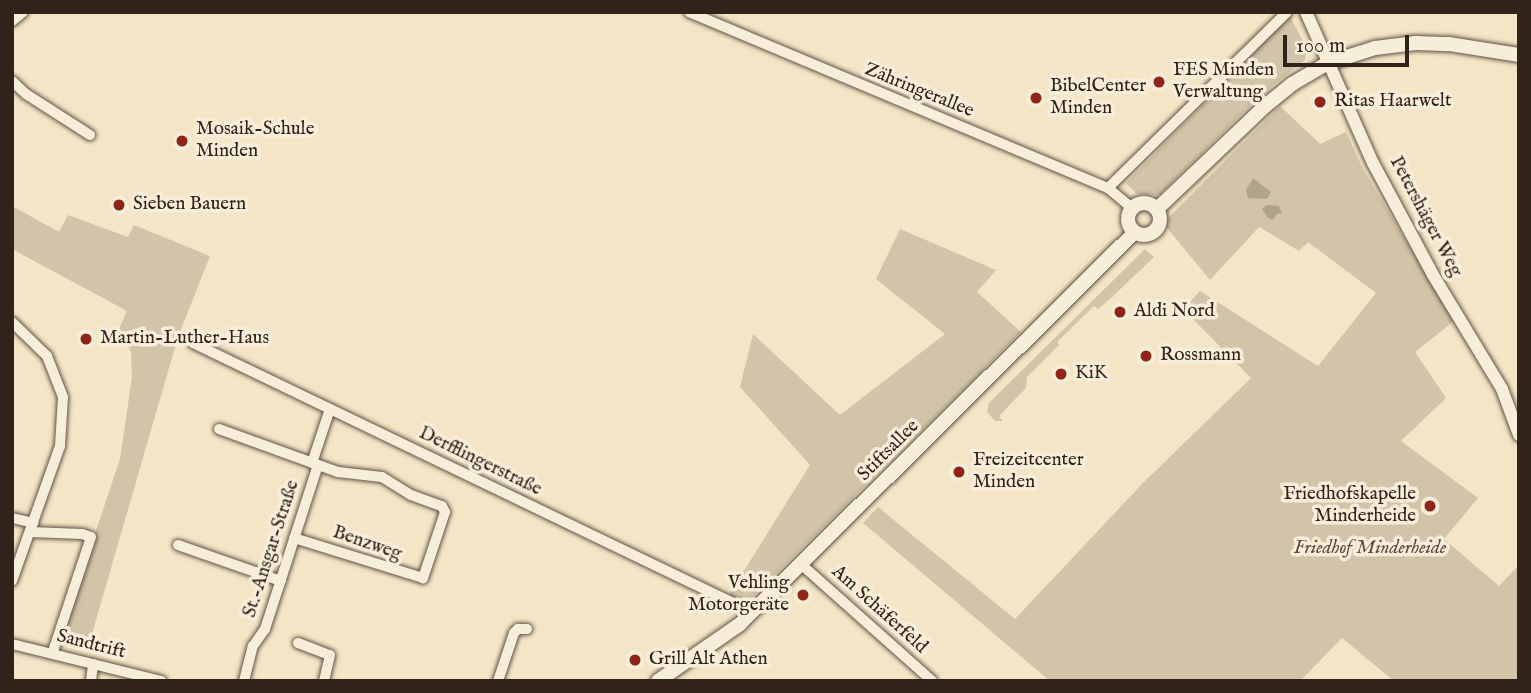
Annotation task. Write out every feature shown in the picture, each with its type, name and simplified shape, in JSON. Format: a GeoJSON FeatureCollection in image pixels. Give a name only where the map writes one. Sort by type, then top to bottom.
{"type":"FeatureCollection","features":[{"type":"Feature","properties":{"kind":"main road"},"geometry":{"type":"LineString","coordinates":[[1157,209],[1265,106],[1292,84],[1328,63],[1375,48],[1416,43],[1449,44],[1519,55]]}},
{"type":"Feature","properties":{"kind":"main road"},"geometry":{"type":"LineString","coordinates":[[1144,203],[1157,209],[1159,223],[1154,232],[1144,236],[1134,233],[1127,221],[1132,208],[1144,203]]}},
{"type":"Feature","properties":{"kind":"main road","name":"Stiftsallee"},"geometry":{"type":"LineString","coordinates":[[658,681],[709,648],[802,565],[1134,233]]}},
{"type":"Feature","properties":{"kind":"street","name":"Zähringerallee"},"geometry":{"type":"LineString","coordinates":[[689,12],[713,17],[1108,188],[1132,208]]}},
{"type":"Feature","properties":{"kind":"street"},"geometry":{"type":"LineString","coordinates":[[1108,188],[1287,12]]}},
{"type":"Feature","properties":{"kind":"street","name":"Petershäger Weg"},"geometry":{"type":"LineString","coordinates":[[1306,12],[1409,233],[1502,389],[1519,435]]}},
{"type":"Feature","properties":{"kind":"street"},"geometry":{"type":"LineString","coordinates":[[12,81],[26,94],[90,135]]}},
{"type":"Feature","properties":{"kind":"street"},"geometry":{"type":"LineString","coordinates":[[12,322],[47,356],[63,397],[60,446],[12,581]]}},
{"type":"Feature","properties":{"kind":"street","name":"Derfflingerstraße"},"geometry":{"type":"LineString","coordinates":[[193,343],[752,612]]}},
{"type":"Feature","properties":{"kind":"street","name":"St.-Ansgar-Straße"},"geometry":{"type":"LineString","coordinates":[[244,681],[253,646],[265,629],[281,581],[330,409]]}},
{"type":"Feature","properties":{"kind":"street"},"geometry":{"type":"LineString","coordinates":[[219,429],[315,464]]}},
{"type":"Feature","properties":{"kind":"street","name":"Benzweg"},"geometry":{"type":"LineString","coordinates":[[294,538],[416,579],[423,578],[427,574],[445,512],[442,506],[411,495],[382,477],[345,473],[315,464]]}},
{"type":"Feature","properties":{"kind":"street"},"geometry":{"type":"LineString","coordinates":[[12,517],[32,528],[91,537],[52,654]]}},
{"type":"Feature","properties":{"kind":"street"},"geometry":{"type":"LineString","coordinates":[[178,545],[281,581]]}},
{"type":"Feature","properties":{"kind":"street","name":"Am Schäferfeld"},"geometry":{"type":"LineString","coordinates":[[802,565],[932,681]]}},
{"type":"Feature","properties":{"kind":"street"},"geometry":{"type":"LineString","coordinates":[[498,681],[514,633],[518,629],[527,629]]}},
{"type":"Feature","properties":{"kind":"street"},"geometry":{"type":"LineString","coordinates":[[298,643],[330,655],[324,681]]}},
{"type":"Feature","properties":{"kind":"street","name":"Sandtrift"},"geometry":{"type":"LineString","coordinates":[[12,644],[162,681]]}},
{"type":"Feature","properties":{"kind":"street"},"geometry":{"type":"LineString","coordinates":[[91,681],[93,664]]}},
{"type":"Feature","properties":{"kind":"green space"},"geometry":{"type":"Polygon","coordinates":[[[1290,16],[1307,49],[1305,60],[1261,95],[1159,195],[1137,194],[1126,183],[1290,16]]]}},
{"type":"Feature","properties":{"kind":"green space","name":"Friedhof Minderheide"},"geometry":{"type":"Polygon","coordinates":[[[1280,106],[1320,144],[1346,132],[1362,167],[1454,321],[1415,352],[1446,398],[1401,441],[1478,498],[1444,539],[1499,586],[1519,565],[1519,681],[1394,681],[1342,638],[1302,679],[1050,681],[863,523],[878,507],[1015,619],[1143,483],[1251,378],[1183,309],[1200,291],[1318,366],[1376,293],[1308,242],[1299,251],[1259,227],[1210,280],[1163,223],[1280,106]]]}},
{"type":"Feature","properties":{"kind":"green space"},"geometry":{"type":"Polygon","coordinates":[[[12,206],[59,232],[68,215],[128,237],[134,225],[210,256],[178,337],[87,651],[58,644],[120,459],[132,377],[131,352],[119,329],[127,311],[12,249],[12,206]]]}},
{"type":"Feature","properties":{"kind":"green space"},"geometry":{"type":"Polygon","coordinates":[[[900,229],[996,270],[977,292],[1021,332],[745,604],[729,595],[810,465],[740,387],[753,334],[840,415],[945,334],[876,279],[900,229]]]}},
{"type":"Feature","properties":{"kind":"green space"},"geometry":{"type":"Polygon","coordinates":[[[1145,249],[1154,257],[1098,309],[1094,306],[1057,342],[1059,345],[1027,377],[1026,388],[999,416],[1003,421],[995,421],[987,412],[989,403],[1145,249]]]}},
{"type":"Feature","properties":{"kind":"shaded area"},"geometry":{"type":"Polygon","coordinates":[[[1253,178],[1271,192],[1267,199],[1248,198],[1246,190],[1253,178]]]}},
{"type":"Feature","properties":{"kind":"shaded area"},"geometry":{"type":"Polygon","coordinates":[[[1267,205],[1279,206],[1282,213],[1277,214],[1273,220],[1268,218],[1262,209],[1267,205]]]}},
{"type":"Feature","properties":{"kind":"place","name":"FES Minden Verwaltung"},"geometry":{"type":"Point","coordinates":[1159,82]}},
{"type":"Feature","properties":{"kind":"place","name":"BibelCenter Minden"},"geometry":{"type":"Point","coordinates":[1036,98]}},
{"type":"Feature","properties":{"kind":"place","name":"Ritas Haarwelt"},"geometry":{"type":"Point","coordinates":[1320,102]}},
{"type":"Feature","properties":{"kind":"place","name":"Mosaik-Schule Minden"},"geometry":{"type":"Point","coordinates":[182,141]}},
{"type":"Feature","properties":{"kind":"place","name":"Sieben Bauern"},"geometry":{"type":"Point","coordinates":[119,205]}},
{"type":"Feature","properties":{"kind":"place","name":"Aldi Nord"},"geometry":{"type":"Point","coordinates":[1120,312]}},
{"type":"Feature","properties":{"kind":"place","name":"Martin-Luther-Haus"},"geometry":{"type":"Point","coordinates":[86,339]}},
{"type":"Feature","properties":{"kind":"place","name":"Rossmann"},"geometry":{"type":"Point","coordinates":[1146,356]}},
{"type":"Feature","properties":{"kind":"place","name":"KiK"},"geometry":{"type":"Point","coordinates":[1061,374]}},
{"type":"Feature","properties":{"kind":"place","name":"Freizeitcenter Minden"},"geometry":{"type":"Point","coordinates":[959,472]}},
{"type":"Feature","properties":{"kind":"place","name":"Friedhofskapelle Minderheide"},"geometry":{"type":"Point","coordinates":[1430,506]}},
{"type":"Feature","properties":{"kind":"place","name":"Vehling Motorgeräte"},"geometry":{"type":"Point","coordinates":[803,595]}},
{"type":"Feature","properties":{"kind":"place","name":"Grill Alt Athen"},"geometry":{"type":"Point","coordinates":[635,660]}}]}
